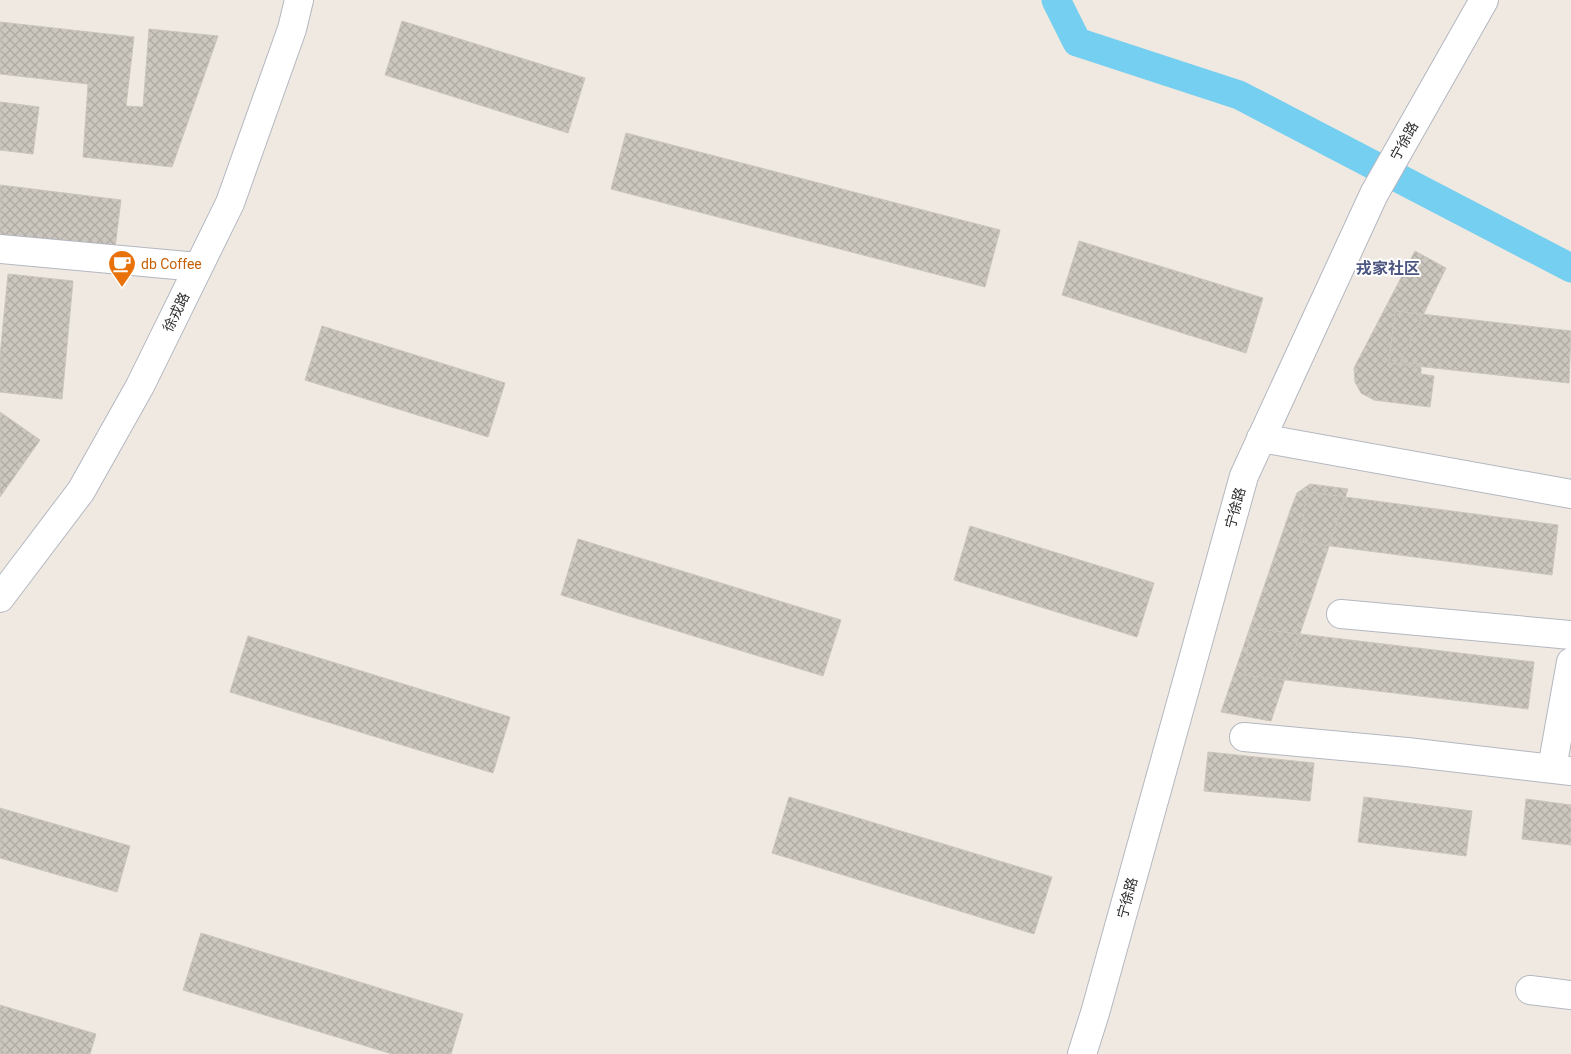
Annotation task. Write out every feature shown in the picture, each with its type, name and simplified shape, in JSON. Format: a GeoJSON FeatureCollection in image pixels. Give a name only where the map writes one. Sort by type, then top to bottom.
{"type":"FeatureCollection","features":[{"type":"Feature","properties":{"kind":"street","name":"徐戎路"},"geometry":{"type":"LineString","coordinates":[[0,598],[82,490],[140,386],[230,203],[292,29],[299,0]]}},
{"type":"Feature","properties":{"kind":"street","name":"宁徐路"},"geometry":{"type":"LineString","coordinates":[[1082,1054],[1244,476],[1374,194],[1484,0]]}},
{"type":"Feature","properties":{"kind":"street"},"geometry":{"type":"LineString","coordinates":[[0,250],[198,267]]}},
{"type":"Feature","properties":{"kind":"street"},"geometry":{"type":"LineString","coordinates":[[1261,438],[1571,494]]}},
{"type":"Feature","properties":{"kind":"street"},"geometry":{"type":"LineString","coordinates":[[1341,614],[1571,635]]}},
{"type":"Feature","properties":{"kind":"street"},"geometry":{"type":"LineString","coordinates":[[1244,737],[1561,769],[1571,662]]}},
{"type":"Feature","properties":{"kind":"street"},"geometry":{"type":"LineString","coordinates":[[1530,990],[1571,995]]}},
{"type":"Feature","properties":{"kind":"building"},"geometry":{"type":"Polygon","coordinates":[[[402,21],[585,78],[568,133],[385,75],[402,21]]]}},
{"type":"Feature","properties":{"kind":"building"},"geometry":{"type":"Polygon","coordinates":[[[0,22],[134,37],[126,106],[143,107],[149,29],[218,36],[172,167],[83,157],[88,84],[0,74],[0,22]]]}},
{"type":"Feature","properties":{"kind":"building"},"geometry":{"type":"Polygon","coordinates":[[[0,102],[39,107],[33,154],[0,150],[0,102]]]}},
{"type":"Feature","properties":{"kind":"building"},"geometry":{"type":"Polygon","coordinates":[[[626,133],[1000,230],[985,287],[611,189],[626,133]]]}},
{"type":"Feature","properties":{"kind":"building"},"geometry":{"type":"Polygon","coordinates":[[[0,185],[121,200],[114,256],[0,242],[0,185]]]}},
{"type":"Feature","properties":{"kind":"building"},"geometry":{"type":"Polygon","coordinates":[[[1079,241],[1263,298],[1246,353],[1062,295],[1079,241]]]}},
{"type":"Feature","properties":{"kind":"building"},"geometry":{"type":"Polygon","coordinates":[[[1415,251],[1446,268],[1400,362],[1421,364],[1421,374],[1434,376],[1430,407],[1374,400],[1361,393],[1355,382],[1354,368],[1415,251]]]}},
{"type":"Feature","properties":{"kind":"building"},"geometry":{"type":"Polygon","coordinates":[[[8,274],[73,281],[62,399],[0,392],[0,356],[8,274]]]}},
{"type":"Feature","properties":{"kind":"building"},"geometry":{"type":"Polygon","coordinates":[[[1395,311],[1571,331],[1569,383],[1389,363],[1395,311]]]}},
{"type":"Feature","properties":{"kind":"building"},"geometry":{"type":"Polygon","coordinates":[[[322,326],[505,383],[488,437],[305,380],[322,326]]]}},
{"type":"Feature","properties":{"kind":"building"},"geometry":{"type":"Polygon","coordinates":[[[0,412],[40,440],[0,497],[0,412]]]}},
{"type":"Feature","properties":{"kind":"building"},"geometry":{"type":"Polygon","coordinates":[[[1310,484],[1348,489],[1271,721],[1221,712],[1297,493],[1310,484]]]}},
{"type":"Feature","properties":{"kind":"building"},"geometry":{"type":"Polygon","coordinates":[[[1307,492],[1558,525],[1552,575],[1300,542],[1307,492]]]}},
{"type":"Feature","properties":{"kind":"building"},"geometry":{"type":"Polygon","coordinates":[[[970,526],[1154,583],[1137,637],[954,580],[970,526]]]}},
{"type":"Feature","properties":{"kind":"building"},"geometry":{"type":"Polygon","coordinates":[[[578,539],[841,620],[823,676],[561,595],[578,539]]]}},
{"type":"Feature","properties":{"kind":"building"},"geometry":{"type":"Polygon","coordinates":[[[1250,628],[1534,662],[1528,709],[1244,675],[1250,628]]]}},
{"type":"Feature","properties":{"kind":"building"},"geometry":{"type":"Polygon","coordinates":[[[248,636],[510,717],[493,773],[230,692],[248,636]]]}},
{"type":"Feature","properties":{"kind":"building"},"geometry":{"type":"Polygon","coordinates":[[[1208,752],[1314,763],[1310,801],[1204,791],[1208,752]]]}},
{"type":"Feature","properties":{"kind":"building"},"geometry":{"type":"Polygon","coordinates":[[[789,797],[1052,877],[1034,934],[772,853],[789,797]]]}},
{"type":"Feature","properties":{"kind":"building"},"geometry":{"type":"Polygon","coordinates":[[[1364,797],[1472,811],[1466,856],[1358,842],[1364,797]]]}},
{"type":"Feature","properties":{"kind":"building"},"geometry":{"type":"Polygon","coordinates":[[[1526,799],[1571,805],[1571,845],[1522,839],[1526,799]]]}},
{"type":"Feature","properties":{"kind":"building"},"geometry":{"type":"Polygon","coordinates":[[[0,808],[130,846],[117,892],[0,858],[0,808]]]}},
{"type":"Feature","properties":{"kind":"building"},"geometry":{"type":"Polygon","coordinates":[[[201,933],[463,1014],[451,1054],[392,1054],[183,990],[201,933]]]}},
{"type":"Feature","properties":{"kind":"building"},"geometry":{"type":"Polygon","coordinates":[[[0,1005],[96,1034],[90,1054],[0,1054],[0,1005]]]}},
{"type":"Feature","properties":{"kind":"waterway"},"geometry":{"type":"LineString","coordinates":[[1056,0],[1077,42],[1239,95],[1571,268]]}},
{"type":"Feature","properties":{"kind":"place","name":"db Coffee"},"geometry":{"type":"Point","coordinates":[122,288]}},
{"type":"Feature","properties":{"kind":"district","name":"戎家社区"},"geometry":{"type":"Point","coordinates":[1388,268]}}]}
